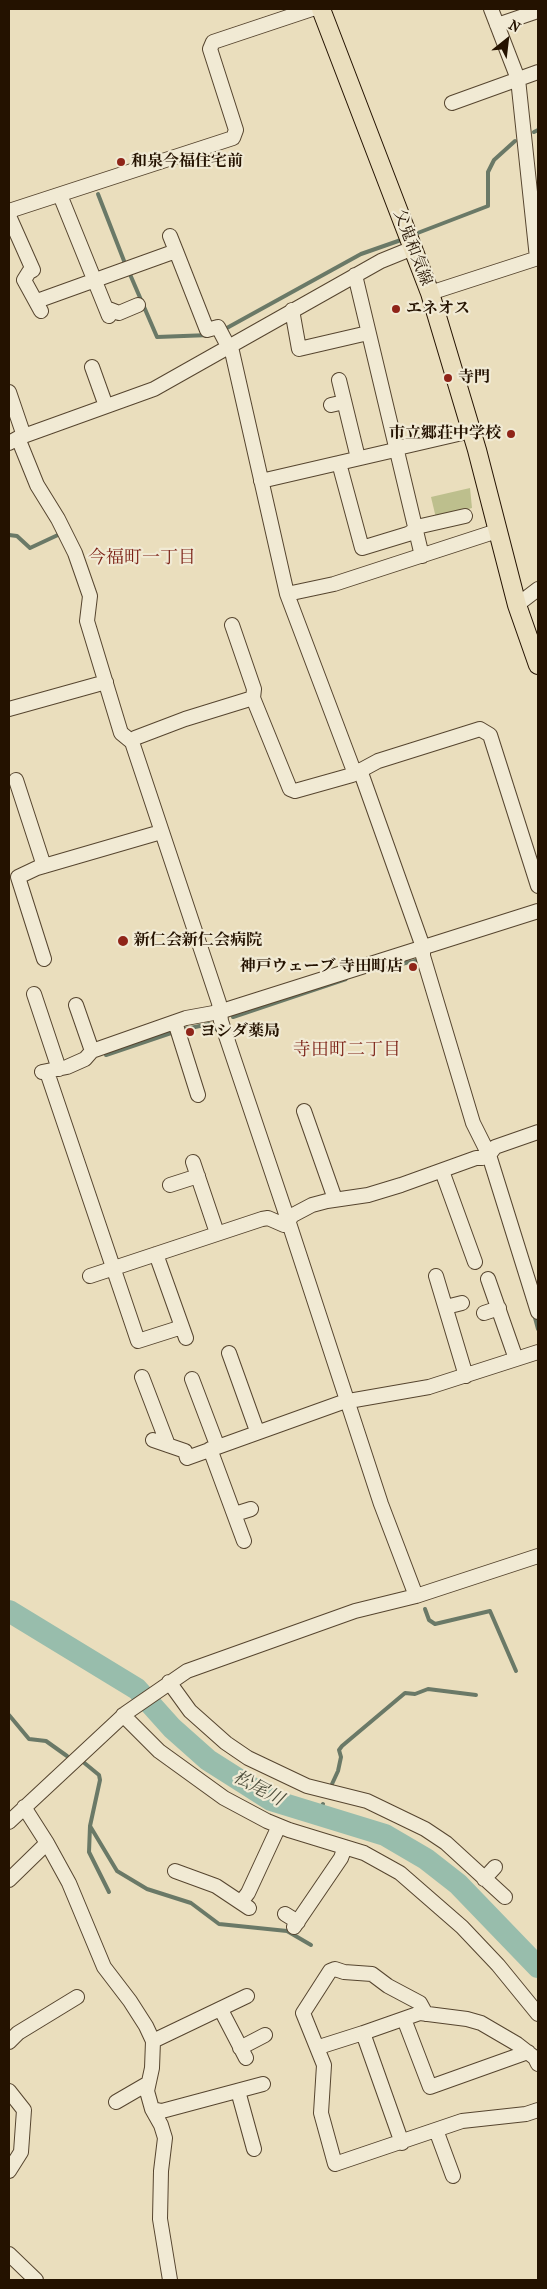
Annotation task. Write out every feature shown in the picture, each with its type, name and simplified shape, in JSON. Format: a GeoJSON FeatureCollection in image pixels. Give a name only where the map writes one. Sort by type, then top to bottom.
{"type":"FeatureCollection","features":[{"type":"Feature","properties":{"kind":"main road","name":"父鬼和気線"},"geometry":{"type":"LineString","coordinates":[[321,9],[430,293],[471,431],[517,605],[538,664]]}},
{"type":"Feature","properties":{"kind":"street"},"geometry":{"type":"LineString","coordinates":[[9,211],[233,138],[236,130],[210,49],[213,42],[312,9]]}},
{"type":"Feature","properties":{"kind":"street"},"geometry":{"type":"LineString","coordinates":[[430,293],[538,258],[535,199],[518,79],[491,9]]}},
{"type":"Feature","properties":{"kind":"street"},"geometry":{"type":"LineString","coordinates":[[497,25],[538,12]]}},
{"type":"Feature","properties":{"kind":"street"},"geometry":{"type":"LineString","coordinates":[[452,103],[538,72]]}},
{"type":"Feature","properties":{"kind":"street"},"geometry":{"type":"LineString","coordinates":[[60,195],[96,280],[107,312],[132,312]]}},
{"type":"Feature","properties":{"kind":"street"},"geometry":{"type":"LineString","coordinates":[[9,216],[33,270],[19,284],[39,306],[96,280],[176,251]]}},
{"type":"Feature","properties":{"kind":"street"},"geometry":{"type":"LineString","coordinates":[[170,236],[206,330],[218,327],[230,348],[287,594],[358,772],[423,947],[423,956],[473,1123],[486,1156],[538,1312]]}},
{"type":"Feature","properties":{"kind":"street"},"geometry":{"type":"LineString","coordinates":[[17,439],[154,388],[230,348],[292,310],[355,275],[381,261],[413,248]]}},
{"type":"Feature","properties":{"kind":"street"},"geometry":{"type":"LineString","coordinates":[[355,275],[368,333],[399,449],[415,531],[422,556]]}},
{"type":"Feature","properties":{"kind":"street"},"geometry":{"type":"LineString","coordinates":[[292,310],[298,349],[368,333]]}},
{"type":"Feature","properties":{"kind":"street"},"geometry":{"type":"LineString","coordinates":[[92,367],[106,406]]}},
{"type":"Feature","properties":{"kind":"street"},"geometry":{"type":"LineString","coordinates":[[339,380],[338,403],[358,458]]}},
{"type":"Feature","properties":{"kind":"street"},"geometry":{"type":"LineString","coordinates":[[9,392],[17,439],[37,485],[58,519],[75,553],[90,596],[88,621],[121,734],[132,742],[381,1504],[416,1596]]}},
{"type":"Feature","properties":{"kind":"street"},"geometry":{"type":"LineString","coordinates":[[261,481],[471,431]]}},
{"type":"Feature","properties":{"kind":"street"},"geometry":{"type":"LineString","coordinates":[[339,463],[362,548],[415,531],[421,526],[465,516]]}},
{"type":"Feature","properties":{"kind":"street"},"geometry":{"type":"LineString","coordinates":[[287,594],[334,584],[422,556],[426,552],[497,531]]}},
{"type":"Feature","properties":{"kind":"street"},"geometry":{"type":"LineString","coordinates":[[517,605],[538,589]]}},
{"type":"Feature","properties":{"kind":"street"},"geometry":{"type":"LineString","coordinates":[[232,625],[231,643],[254,689],[252,698],[290,789],[295,791],[358,772],[378,761],[480,729],[490,735],[538,886]]}},
{"type":"Feature","properties":{"kind":"street"},"geometry":{"type":"LineString","coordinates":[[9,709],[51,692],[106,682]]}},
{"type":"Feature","properties":{"kind":"street"},"geometry":{"type":"LineString","coordinates":[[132,742],[135,738],[185,719],[252,698]]}},
{"type":"Feature","properties":{"kind":"street"},"geometry":{"type":"LineString","coordinates":[[16,780],[30,803],[44,866]]}},
{"type":"Feature","properties":{"kind":"street"},"geometry":{"type":"LineString","coordinates":[[44,959],[44,938],[31,897],[18,877],[44,866],[161,832]]}},
{"type":"Feature","properties":{"kind":"street"},"geometry":{"type":"LineString","coordinates":[[49,1071],[85,1059],[92,1052],[176,1028],[219,1012],[538,911]]}},
{"type":"Feature","properties":{"kind":"street"},"geometry":{"type":"LineString","coordinates":[[34,994],[36,1017],[49,1071],[108,1234],[113,1268],[138,1341],[184,1332],[156,1254]]}},
{"type":"Feature","properties":{"kind":"street"},"geometry":{"type":"LineString","coordinates":[[76,1005],[92,1052]]}},
{"type":"Feature","properties":{"kind":"street"},"geometry":{"type":"LineString","coordinates":[[176,1028],[198,1095]]}},
{"type":"Feature","properties":{"kind":"street"},"geometry":{"type":"LineString","coordinates":[[304,1111],[335,1199]]}},
{"type":"Feature","properties":{"kind":"street"},"geometry":{"type":"LineString","coordinates":[[90,1276],[262,1219],[268,1218],[284,1225],[293,1215],[312,1205],[335,1199],[368,1195],[486,1156],[495,1147],[538,1132]]}},
{"type":"Feature","properties":{"kind":"street"},"geometry":{"type":"LineString","coordinates":[[193,1162],[217,1233]]}},
{"type":"Feature","properties":{"kind":"street"},"geometry":{"type":"LineString","coordinates":[[442,1171],[475,1262]]}},
{"type":"Feature","properties":{"kind":"street"},"geometry":{"type":"LineString","coordinates":[[170,1185],[198,1176]]}},
{"type":"Feature","properties":{"kind":"street"},"geometry":{"type":"LineString","coordinates":[[436,1276],[466,1376]]}},
{"type":"Feature","properties":{"kind":"street"},"geometry":{"type":"LineString","coordinates":[[488,1279],[516,1359]]}},
{"type":"Feature","properties":{"kind":"street"},"geometry":{"type":"LineString","coordinates":[[446,1307],[462,1303]]}},
{"type":"Feature","properties":{"kind":"street"},"geometry":{"type":"LineString","coordinates":[[484,1313],[498,1308]]}},
{"type":"Feature","properties":{"kind":"street"},"geometry":{"type":"LineString","coordinates":[[153,1440],[185,1451],[187,1458],[257,1431],[348,1402],[429,1387],[538,1352]]}},
{"type":"Feature","properties":{"kind":"street"},"geometry":{"type":"LineString","coordinates":[[228,1353],[257,1431]]}},
{"type":"Feature","properties":{"kind":"street"},"geometry":{"type":"LineString","coordinates":[[142,1377],[168,1445]]}},
{"type":"Feature","properties":{"kind":"street"},"geometry":{"type":"LineString","coordinates":[[192,1379],[244,1541]]}},
{"type":"Feature","properties":{"kind":"street"},"geometry":{"type":"LineString","coordinates":[[235,1514],[251,1509]]}},
{"type":"Feature","properties":{"kind":"street"},"geometry":{"type":"LineString","coordinates":[[9,1822],[124,1714],[187,1671],[355,1611],[416,1596],[538,1556]]}},
{"type":"Feature","properties":{"kind":"street"},"geometry":{"type":"LineString","coordinates":[[167,1683],[190,1711],[226,1743],[248,1758],[308,1786],[367,1801],[399,1816],[446,1843],[505,1897]]}},
{"type":"Feature","properties":{"kind":"street"},"geometry":{"type":"LineString","coordinates":[[124,1714],[159,1751],[188,1774],[224,1798],[279,1826],[364,1853],[381,1862],[419,1888],[498,1965],[538,2014]]}},
{"type":"Feature","properties":{"kind":"street"},"geometry":{"type":"LineString","coordinates":[[24,1807],[69,1883],[104,1966],[130,2001],[153,2041],[152,2068],[147,2091],[152,2109],[166,2138],[161,2171],[160,2219],[170,2280]]}},
{"type":"Feature","properties":{"kind":"street"},"geometry":{"type":"LineString","coordinates":[[175,1871],[216,1886],[245,1905],[257,1860],[279,1826]]}},
{"type":"Feature","properties":{"kind":"street"},"geometry":{"type":"LineString","coordinates":[[9,1880],[47,1843]]}},
{"type":"Feature","properties":{"kind":"street"},"geometry":{"type":"LineString","coordinates":[[285,1914],[296,1924],[341,1858],[345,1847]]}},
{"type":"Feature","properties":{"kind":"street"},"geometry":{"type":"LineString","coordinates":[[484,1878],[494,1867]]}},
{"type":"Feature","properties":{"kind":"street"},"geometry":{"type":"LineString","coordinates":[[426,2014],[420,2003],[388,1986],[372,1974],[344,1972],[335,1969],[330,1971],[304,2014],[319,2047],[324,2065],[321,2113],[335,2164],[402,2143],[462,2121],[526,2114],[538,2110]]}},
{"type":"Feature","properties":{"kind":"street"},"geometry":{"type":"LineString","coordinates":[[153,2041],[247,1996]]}},
{"type":"Feature","properties":{"kind":"street"},"geometry":{"type":"LineString","coordinates":[[9,2042],[18,2033],[77,1997]]}},
{"type":"Feature","properties":{"kind":"street"},"geometry":{"type":"LineString","coordinates":[[221,2010],[243,2053],[265,2035]]}},
{"type":"Feature","properties":{"kind":"street"},"geometry":{"type":"LineString","coordinates":[[319,2047],[420,2013],[481,2023],[528,2052],[536,2058],[538,2064]]}},
{"type":"Feature","properties":{"kind":"street"},"geometry":{"type":"LineString","coordinates":[[404,2018],[430,2087],[528,2052]]}},
{"type":"Feature","properties":{"kind":"street"},"geometry":{"type":"LineString","coordinates":[[363,2033],[402,2143]]}},
{"type":"Feature","properties":{"kind":"street"},"geometry":{"type":"LineString","coordinates":[[116,2102],[147,2084]]}},
{"type":"Feature","properties":{"kind":"street"},"geometry":{"type":"LineString","coordinates":[[152,2109],[162,2111],[264,2084]]}},
{"type":"Feature","properties":{"kind":"street"},"geometry":{"type":"LineString","coordinates":[[9,2091],[24,2110],[21,2152],[9,2171]]}},
{"type":"Feature","properties":{"kind":"street"},"geometry":{"type":"LineString","coordinates":[[238,2091],[254,2149]]}},
{"type":"Feature","properties":{"kind":"street"},"geometry":{"type":"LineString","coordinates":[[436,2130],[453,2176]]}},
{"type":"Feature","properties":{"kind":"street"},"geometry":{"type":"LineString","coordinates":[[9,2254],[36,2280]]}},
{"type":"Feature","properties":{"kind":"green space"},"geometry":{"type":"Polygon","coordinates":[[[470,488],[472,508],[436,518],[431,497],[470,488]]]}},
{"type":"Feature","properties":{"kind":"waterway"},"geometry":{"type":"LineString","coordinates":[[534,132],[538,130]]}},
{"type":"Feature","properties":{"kind":"waterway"},"geometry":{"type":"LineString","coordinates":[[415,234],[488,206],[488,172],[494,160],[515,141]]}},
{"type":"Feature","properties":{"kind":"waterway"},"geometry":{"type":"LineString","coordinates":[[98,194],[126,266]]}},
{"type":"Feature","properties":{"kind":"waterway"},"geometry":{"type":"LineString","coordinates":[[225,329],[361,254],[401,240]]}},
{"type":"Feature","properties":{"kind":"waterway"},"geometry":{"type":"LineString","coordinates":[[129,272],[157,337],[210,335]]}},
{"type":"Feature","properties":{"kind":"waterway"},"geometry":{"type":"LineString","coordinates":[[9,535],[17,536],[30,548],[60,534]]}},
{"type":"Feature","properties":{"kind":"waterway"},"geometry":{"type":"LineString","coordinates":[[372,970],[420,960]]}},
{"type":"Feature","properties":{"kind":"waterway"},"geometry":{"type":"LineString","coordinates":[[233,1017],[346,979]]}},
{"type":"Feature","properties":{"kind":"waterway"},"geometry":{"type":"LineString","coordinates":[[181,1030],[209,1024],[220,1032]]}},
{"type":"Feature","properties":{"kind":"waterway"},"geometry":{"type":"LineString","coordinates":[[106,1055],[174,1032]]}},
{"type":"Feature","properties":{"kind":"waterway"},"geometry":{"type":"LineString","coordinates":[[534,1314],[538,1329]]}},
{"type":"Feature","properties":{"kind":"waterway"},"geometry":{"type":"LineString","coordinates":[[425,1609],[429,1620],[435,1624],[490,1611],[516,1671]]}},
{"type":"Feature","properties":{"kind":"waterway","name":"松尾川"},"geometry":{"type":"LineString","coordinates":[[9,1611],[137,1689],[172,1728],[208,1760],[271,1800],[385,1835],[426,1859],[458,1884],[538,1967]]}},
{"type":"Feature","properties":{"kind":"waterway"},"geometry":{"type":"LineString","coordinates":[[332,1784],[338,1771],[341,1757],[339,1750],[342,1746],[405,1693],[415,1694],[428,1689],[476,1695]]}},
{"type":"Feature","properties":{"kind":"waterway"},"geometry":{"type":"LineString","coordinates":[[9,1715],[29,1739],[46,1741],[67,1756]]}},
{"type":"Feature","properties":{"kind":"waterway"},"geometry":{"type":"LineString","coordinates":[[82,1761],[99,1775],[100,1780],[90,1826],[89,1852],[109,1892]]}},
{"type":"Feature","properties":{"kind":"waterway"},"geometry":{"type":"LineString","coordinates":[[318,1814],[323,1804]]}},
{"type":"Feature","properties":{"kind":"waterway"},"geometry":{"type":"LineString","coordinates":[[90,1826],[117,1871],[147,1889],[191,1903],[219,1924],[287,1931],[311,1945]]}},
{"type":"Feature","properties":{"kind":"place","name":"和泉今福住宅前"},"geometry":{"type":"Point","coordinates":[121,162]}},
{"type":"Feature","properties":{"kind":"place","name":"エネオス"},"geometry":{"type":"Point","coordinates":[396,309]}},
{"type":"Feature","properties":{"kind":"place","name":"寺門"},"geometry":{"type":"Point","coordinates":[448,378]}},
{"type":"Feature","properties":{"kind":"place","name":"市立郷荘中学校"},"geometry":{"type":"Point","coordinates":[511,434]}},
{"type":"Feature","properties":{"kind":"place","name":"新仁会新仁会病院"},"geometry":{"type":"Point","coordinates":[123,941]}},
{"type":"Feature","properties":{"kind":"place","name":"神戸ウェーブ 寺田町店"},"geometry":{"type":"Point","coordinates":[413,967]}},
{"type":"Feature","properties":{"kind":"place","name":"ヨシダ薬局"},"geometry":{"type":"Point","coordinates":[190,1032]}},
{"type":"Feature","properties":{"kind":"district","name":"今福町一丁目"},"geometry":{"type":"Point","coordinates":[142,559]}},
{"type":"Feature","properties":{"kind":"district","name":"寺田町二丁目"},"geometry":{"type":"Point","coordinates":[347,1051]}}]}
